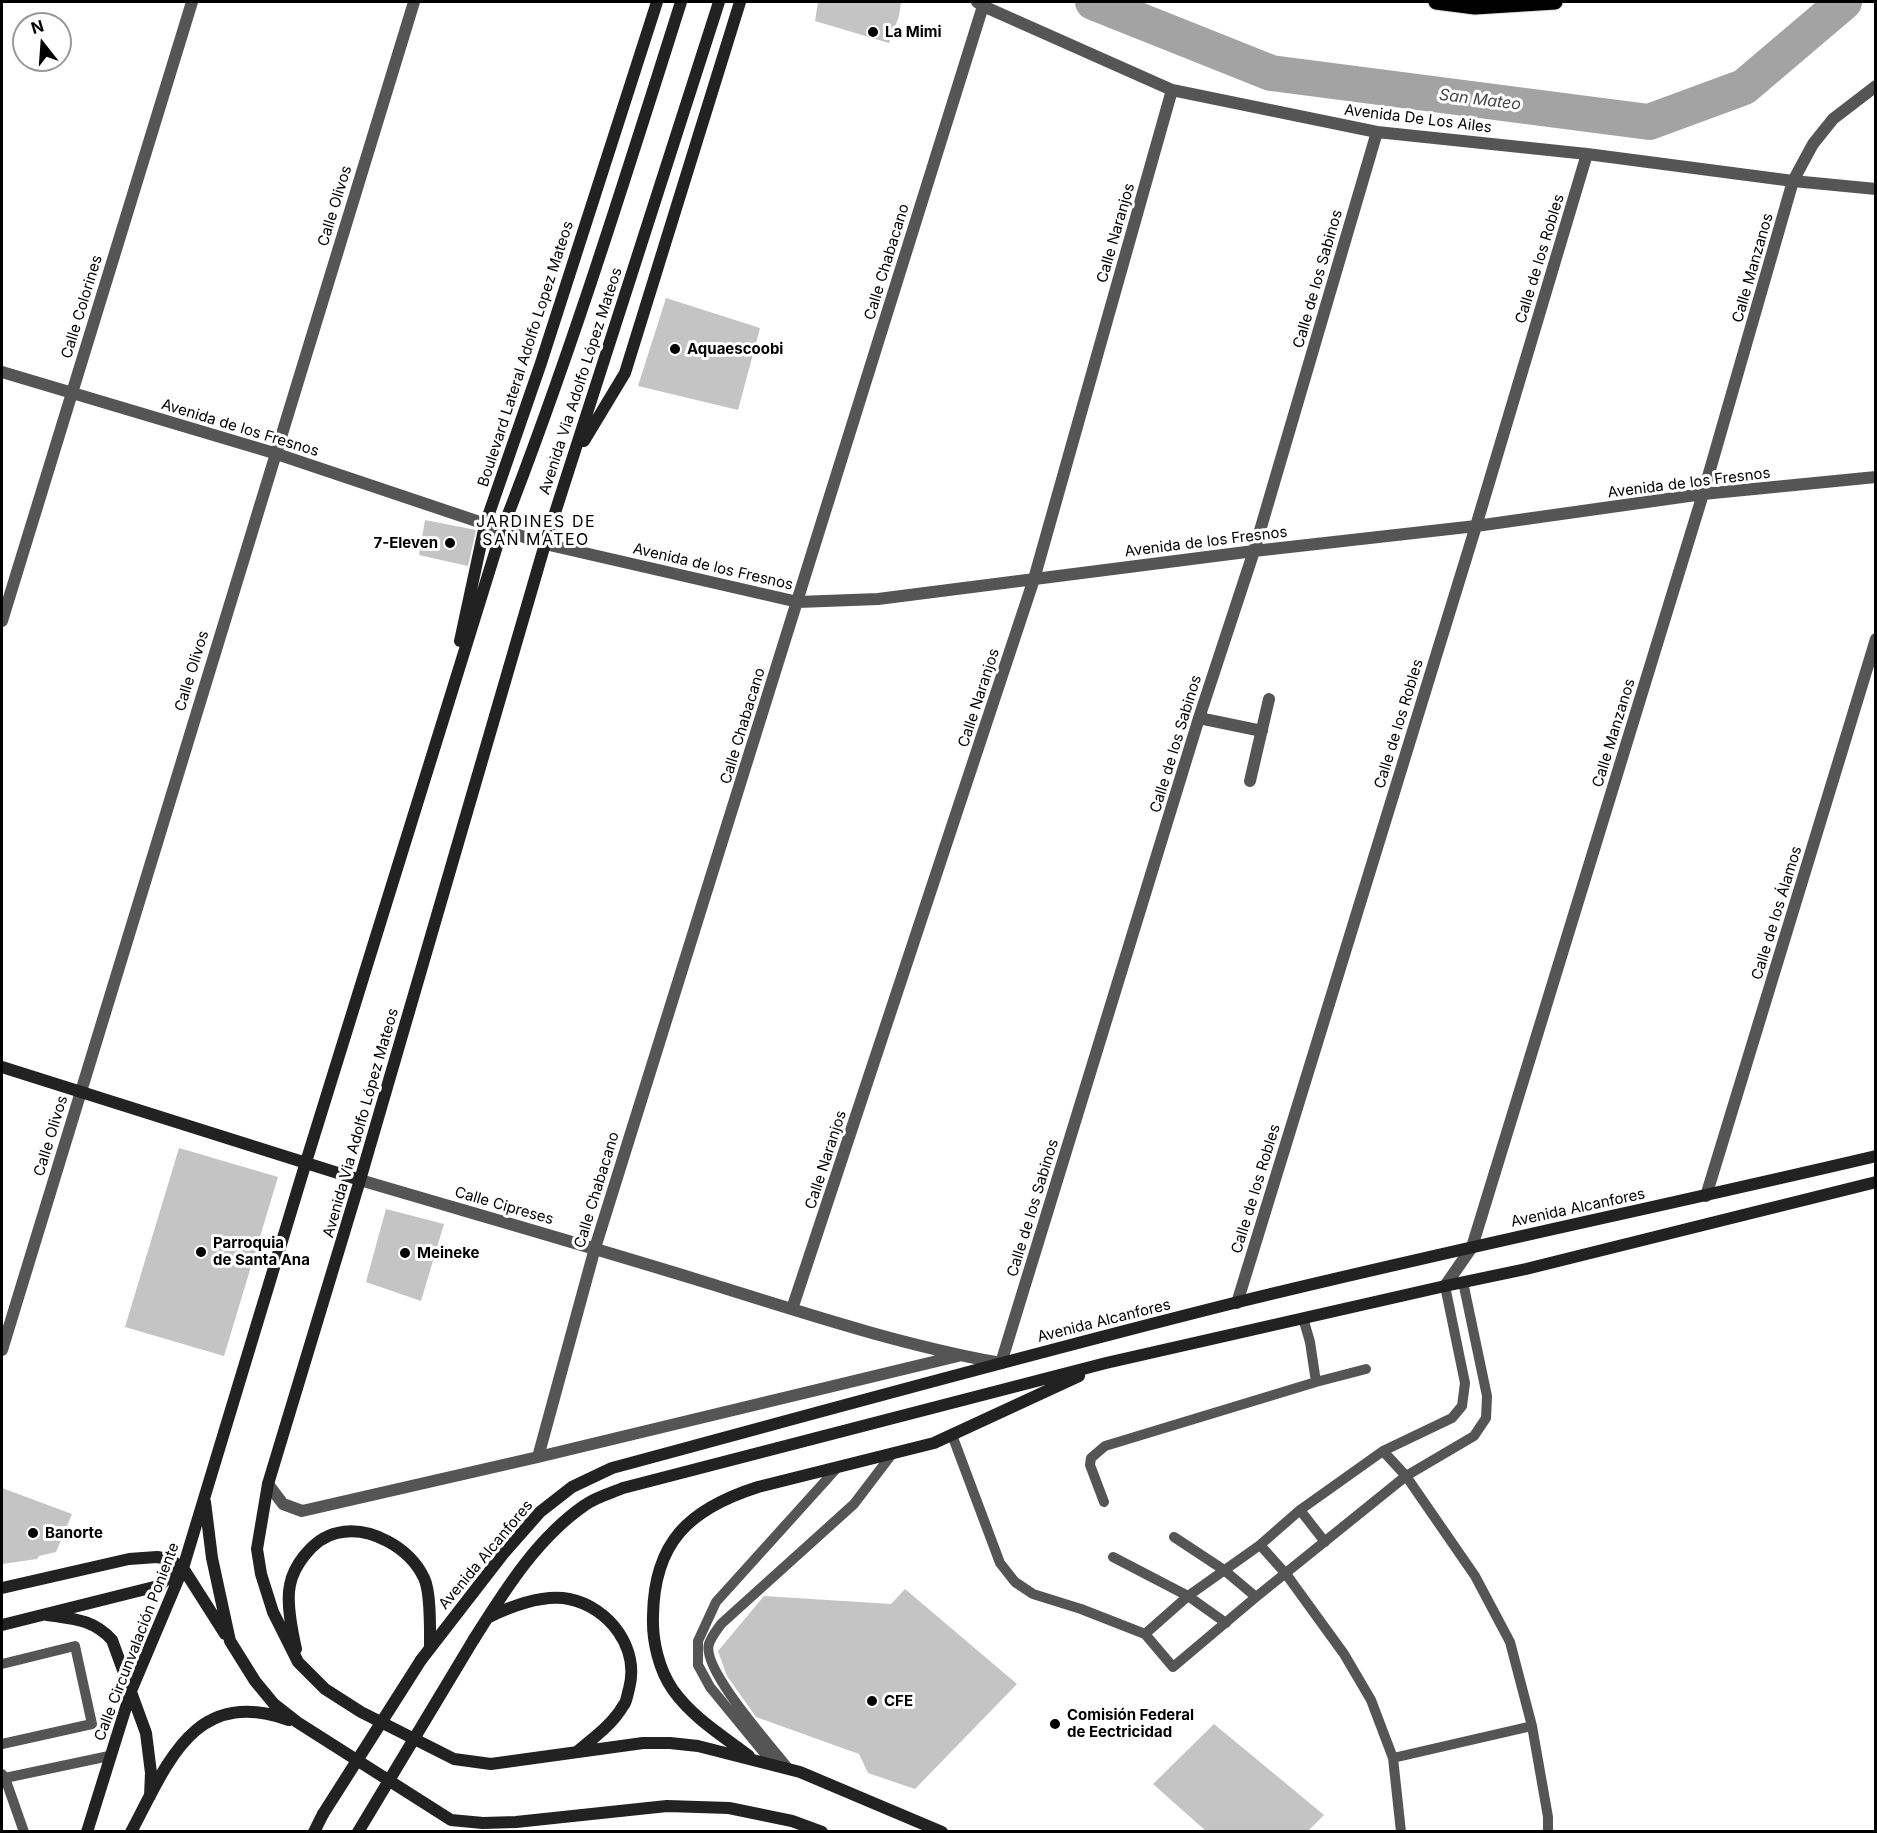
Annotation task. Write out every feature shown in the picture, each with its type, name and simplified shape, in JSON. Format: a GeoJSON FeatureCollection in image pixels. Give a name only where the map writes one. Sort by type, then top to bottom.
{"type":"FeatureCollection","features":[{"type":"Feature","properties":{"kind":"main road","name":"Boulevard Lateral Adolfo Lopez Mateos"},"geometry":{"type":"LineString","coordinates":[[443,721],[485,525],[541,363],[657,2]]}},
{"type":"Feature","properties":{"kind":"main road","name":"Avenida Via Adolfo López Mateos"},"geometry":{"type":"LineString","coordinates":[[681,2],[590,289],[502,530],[306,1162],[205,1499],[212,1557],[230,1641],[255,1682],[274,1704],[297,1722],[451,1820],[483,1824],[667,1806],[729,1808],[792,1821],[822,1832]]}},
{"type":"Feature","properties":{"kind":"main road","name":"Avenida Via Adolfo López Mateos"},"geometry":{"type":"LineString","coordinates":[[720,2],[545,544],[360,1180],[268,1484],[257,1549],[261,1574],[273,1612],[298,1662],[325,1689],[361,1712],[454,1759],[491,1764],[643,1743],[698,1746],[789,1769],[942,1832]]}},
{"type":"Feature","properties":{"kind":"main road"},"geometry":{"type":"LineString","coordinates":[[573,457],[625,373],[740,2]]}},
{"type":"Feature","properties":{"kind":"main road"},"geometry":{"type":"LineString","coordinates":[[1436,2],[1474,4],[1555,2]]}},
{"type":"Feature","properties":{"kind":"main road","name":"Calle Cipreses"},"geometry":{"type":"LineString","coordinates":[[2,1067],[360,1180]]}},
{"type":"Feature","properties":{"kind":"main road","name":"Avenida Alcanfores"},"geometry":{"type":"LineString","coordinates":[[314,1832],[323,1814],[421,1660],[502,1554],[540,1512],[572,1486],[612,1468],[1001,1363],[1237,1303],[1472,1247],[1875,1156]]}},
{"type":"Feature","properties":{"kind":"main road"},"geometry":{"type":"LineString","coordinates":[[358,1832],[474,1639],[522,1568],[554,1529],[587,1503],[623,1488],[1106,1363],[1526,1269],[1875,1182]]}},
{"type":"Feature","properties":{"kind":"main road"},"geometry":{"type":"LineString","coordinates":[[755,1760],[699,1719],[673,1690],[661,1665],[652,1623],[656,1577],[670,1544],[687,1525],[710,1506],[732,1495],[934,1443],[1106,1363]]}},
{"type":"Feature","properties":{"kind":"main road","name":"Calle Circunvalación Poniente"},"geometry":{"type":"LineString","coordinates":[[87,1832],[131,1691],[183,1568],[205,1499]]}},
{"type":"Feature","properties":{"kind":"main road"},"geometry":{"type":"LineString","coordinates":[[298,1662],[291,1625],[289,1586],[296,1566],[314,1544],[336,1533],[360,1531],[387,1540],[412,1558],[425,1580],[430,1647]]}},
{"type":"Feature","properties":{"kind":"main road"},"geometry":{"type":"LineString","coordinates":[[2,1588],[144,1557],[169,1559],[183,1568],[230,1641]]}},
{"type":"Feature","properties":{"kind":"main road"},"geometry":{"type":"LineString","coordinates":[[2,1625],[158,1586],[183,1568]]}},
{"type":"Feature","properties":{"kind":"main road"},"geometry":{"type":"LineString","coordinates":[[488,1617],[506,1608],[545,1599],[567,1599],[593,1609],[608,1619],[620,1634],[630,1656],[631,1680],[625,1705],[608,1725],[577,1752]]}},
{"type":"Feature","properties":{"kind":"main road"},"geometry":{"type":"LineString","coordinates":[[47,1615],[80,1620],[102,1628],[115,1647],[146,1733],[150,1755],[150,1796]]}},
{"type":"Feature","properties":{"kind":"main road"},"geometry":{"type":"LineString","coordinates":[[131,1832],[173,1755],[190,1734],[209,1720],[248,1710],[272,1713],[297,1722]]}},
{"type":"Feature","properties":{"kind":"main road"},"geometry":{"type":"LineString","coordinates":[[451,1820],[463,1832]]}},
{"type":"Feature","properties":{"kind":"street","name":"Calle Colorines"},"geometry":{"type":"LineString","coordinates":[[2,621],[192,2]]}},
{"type":"Feature","properties":{"kind":"street","name":"Calle Olivos"},"geometry":{"type":"LineString","coordinates":[[2,1350],[274,453],[414,2]]}},
{"type":"Feature","properties":{"kind":"street","name":"Avenida De Los Ailes"},"geometry":{"type":"LineString","coordinates":[[980,4],[1172,90],[1377,132],[1587,154],[1794,182],[1875,189]]}},
{"type":"Feature","properties":{"kind":"street","name":"Calle Chabacano"},"geometry":{"type":"LineString","coordinates":[[538,1457],[595,1248],[798,602],[980,4]]}},
{"type":"Feature","properties":{"kind":"street","name":"Calle Manzanos"},"geometry":{"type":"LineString","coordinates":[[1445,1286],[1472,1247],[1703,494],[1794,182],[1812,144],[1833,119],[1875,86]]}},
{"type":"Feature","properties":{"kind":"street","name":"Calle Naranjos"},"geometry":{"type":"LineString","coordinates":[[792,1309],[1034,579],[1172,90]]}},
{"type":"Feature","properties":{"kind":"street","name":"Calle de los Sabinos"},"geometry":{"type":"LineString","coordinates":[[1001,1363],[1199,718],[1254,551],[1377,132]]}},
{"type":"Feature","properties":{"kind":"street","name":"Calle de los Robles"},"geometry":{"type":"LineString","coordinates":[[1237,1303],[1476,526],[1587,154]]}},
{"type":"Feature","properties":{"kind":"street","name":"Avenida de los Fresnos"},"geometry":{"type":"LineString","coordinates":[[2,372],[274,453],[545,544],[798,602],[878,598],[1476,526],[1703,494],[1875,477]]}},
{"type":"Feature","properties":{"kind":"street","name":"Calle de los Álamos"},"geometry":{"type":"LineString","coordinates":[[1706,1196],[1875,639]]}},
{"type":"Feature","properties":{"kind":"street"},"geometry":{"type":"LineString","coordinates":[[1250,781],[1269,699]]}},
{"type":"Feature","properties":{"kind":"street"},"geometry":{"type":"LineString","coordinates":[[1199,718],[1262,731]]}},
{"type":"Feature","properties":{"kind":"street","name":"Calle Cipreses"},"geometry":{"type":"LineString","coordinates":[[360,1180],[595,1248],[792,1309],[960,1356],[1001,1363]]}},
{"type":"Feature","properties":{"kind":"street"},"geometry":{"type":"LineString","coordinates":[[268,1484],[283,1504],[302,1511],[960,1356]]}},
{"type":"Feature","properties":{"kind":"lane"},"geometry":{"type":"LineString","coordinates":[[952,1435],[1000,1563],[1015,1582],[1033,1594],[1081,1609],[1145,1634],[1173,1666],[1406,1476],[1474,1436],[1486,1418],[1487,1396],[1463,1282]]}},
{"type":"Feature","properties":{"kind":"lane"},"geometry":{"type":"LineString","coordinates":[[1145,1634],[1188,1596],[1260,1545],[1300,1510],[1383,1451],[1452,1418],[1462,1406],[1465,1383],[1445,1286]]}},
{"type":"Feature","properties":{"kind":"lane"},"geometry":{"type":"LineString","coordinates":[[1303,1318],[1310,1342],[1316,1382]]}},
{"type":"Feature","properties":{"kind":"lane"},"geometry":{"type":"LineString","coordinates":[[1462,1371],[1481,1367]]}},
{"type":"Feature","properties":{"kind":"lane"},"geometry":{"type":"LineString","coordinates":[[1104,1502],[1090,1465],[1091,1458],[1105,1446],[1366,1369]]}},
{"type":"Feature","properties":{"kind":"lane"},"geometry":{"type":"LineString","coordinates":[[1383,1451],[1406,1476],[1475,1576],[1510,1642],[1532,1726],[1548,1817],[1548,1832]]}},
{"type":"Feature","properties":{"kind":"lane"},"geometry":{"type":"LineString","coordinates":[[789,1769],[721,1683],[710,1661],[708,1645],[721,1624],[854,1504],[892,1454]]}},
{"type":"Feature","properties":{"kind":"lane"},"geometry":{"type":"LineString","coordinates":[[774,1765],[710,1687],[698,1665],[698,1641],[716,1602],[837,1468]]}},
{"type":"Feature","properties":{"kind":"lane"},"geometry":{"type":"LineString","coordinates":[[1300,1510],[1325,1542]]}},
{"type":"Feature","properties":{"kind":"lane"},"geometry":{"type":"LineString","coordinates":[[1174,1537],[1224,1570],[1256,1597]]}},
{"type":"Feature","properties":{"kind":"lane"},"geometry":{"type":"LineString","coordinates":[[1260,1545],[1286,1574],[1344,1654],[1371,1700],[1393,1758],[1401,1832]]}},
{"type":"Feature","properties":{"kind":"lane"},"geometry":{"type":"LineString","coordinates":[[1113,1557],[1188,1596],[1226,1623]]}},
{"type":"Feature","properties":{"kind":"lane"},"geometry":{"type":"LineString","coordinates":[[2,1664],[75,1646],[92,1724],[2,1744]]}},
{"type":"Feature","properties":{"kind":"lane"},"geometry":{"type":"LineString","coordinates":[[1393,1758],[1532,1726]]}},
{"type":"Feature","properties":{"kind":"lane"},"geometry":{"type":"LineString","coordinates":[[24,1832],[3,1776],[109,1756]]}},
{"type":"Feature","properties":{"kind":"building","name":"La Mimi"},"geometry":{"type":"Polygon","coordinates":[[[818,2],[901,2],[899,16],[889,43],[815,21],[818,2]]]}},
{"type":"Feature","properties":{"kind":"building","name":"Aquaescoobi"},"geometry":{"type":"Polygon","coordinates":[[[666,298],[760,328],[738,410],[638,386],[666,298]]]}},
{"type":"Feature","properties":{"kind":"building","name":"7-Eleven"},"geometry":{"type":"Polygon","coordinates":[[[425,520],[476,530],[468,566],[419,555],[425,520]]]}},
{"type":"Feature","properties":{"kind":"building","name":"Parroquia de Santa Ana"},"geometry":{"type":"Polygon","coordinates":[[[179,1148],[278,1177],[224,1356],[125,1327],[179,1148]]]}},
{"type":"Feature","properties":{"kind":"building","name":"Meineke"},"geometry":{"type":"Polygon","coordinates":[[[386,1209],[444,1224],[421,1301],[366,1282],[386,1209]]]}},
{"type":"Feature","properties":{"kind":"building","name":"Banorte"},"geometry":{"type":"Polygon","coordinates":[[[2,1488],[72,1514],[56,1552],[39,1556],[37,1559],[2,1564],[2,1488]]]}},
{"type":"Feature","properties":{"kind":"building","name":"CFE"},"geometry":{"type":"Polygon","coordinates":[[[905,1589],[1017,1684],[915,1789],[868,1773],[859,1754],[756,1717],[727,1676],[718,1651],[764,1596],[891,1604],[905,1589]]]}},
{"type":"Feature","properties":{"kind":"building"},"geometry":{"type":"Polygon","coordinates":[[[1214,1724],[1324,1815],[1307,1832],[1207,1832],[1153,1784],[1214,1724]]]}},
{"type":"Feature","properties":{"kind":"waterway","name":"San Mateo"},"geometry":{"type":"LineString","coordinates":[[1093,2],[1271,73],[1649,122],[1744,87],[1844,2]]}},
{"type":"Feature","properties":{"kind":"place","name":"La Mimi"},"geometry":{"type":"Point","coordinates":[873,32]}},
{"type":"Feature","properties":{"kind":"place","name":"Aquaescoobi"},"geometry":{"type":"Point","coordinates":[675,349]}},
{"type":"Feature","properties":{"kind":"place","name":"7-Eleven"},"geometry":{"type":"Point","coordinates":[450,543]}},
{"type":"Feature","properties":{"kind":"place","name":"Parroquia de Santa Ana"},"geometry":{"type":"Point","coordinates":[201,1252]}},
{"type":"Feature","properties":{"kind":"place","name":"Meineke"},"geometry":{"type":"Point","coordinates":[405,1253]}},
{"type":"Feature","properties":{"kind":"place","name":"Banorte"},"geometry":{"type":"Point","coordinates":[33,1533]}},
{"type":"Feature","properties":{"kind":"place","name":"CFE"},"geometry":{"type":"Point","coordinates":[872,1701]}},
{"type":"Feature","properties":{"kind":"place","name":"Comisión Federal de Eectricidad"},"geometry":{"type":"Point","coordinates":[1055,1724]}},
{"type":"Feature","properties":{"kind":"district","name":"JARDINES DE SAN MATEO"},"geometry":{"type":"Point","coordinates":[536,531]}}]}
